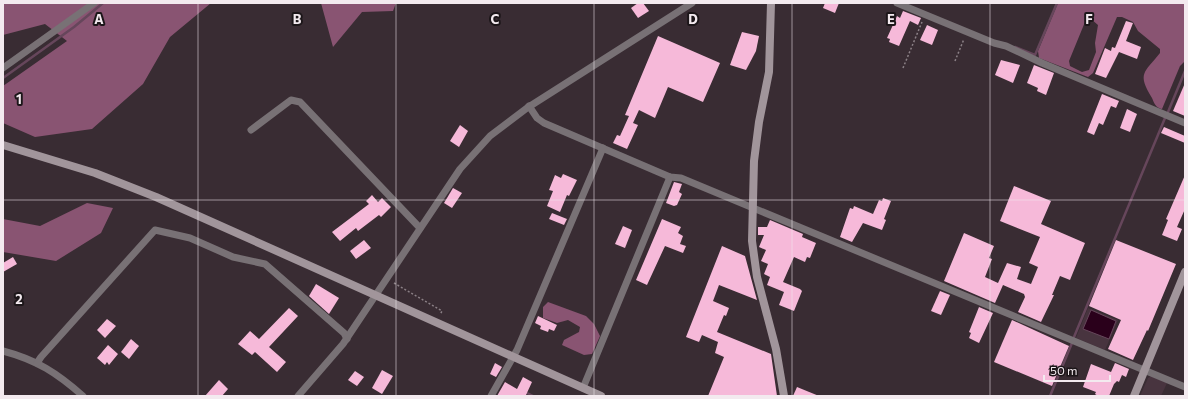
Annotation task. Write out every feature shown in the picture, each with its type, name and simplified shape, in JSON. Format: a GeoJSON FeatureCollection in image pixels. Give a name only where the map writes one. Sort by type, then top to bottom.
{"type":"FeatureCollection","features":[{"type":"Feature","properties":{"kind":"street"},"geometry":{"type":"LineString","coordinates":[[3,68],[94,3]]}},
{"type":"Feature","properties":{"kind":"street"},"geometry":{"type":"LineString","coordinates":[[298,396],[347,340],[451,181],[469,157],[496,131],[529,106],[692,3]]}},
{"type":"Feature","properties":{"kind":"street"},"geometry":{"type":"LineString","coordinates":[[771,3],[769,72],[755,148],[752,241],[754,265],[773,332],[784,396]]}},
{"type":"Feature","properties":{"kind":"street"},"geometry":{"type":"LineString","coordinates":[[897,3],[994,43],[1006,46],[1042,64],[1185,123]]}},
{"type":"Feature","properties":{"kind":"street"},"geometry":{"type":"LineString","coordinates":[[251,130],[291,100],[300,102],[420,228]]}},
{"type":"Feature","properties":{"kind":"street"},"geometry":{"type":"LineString","coordinates":[[529,106],[537,118],[544,123],[670,177],[681,178],[1185,387]]}},
{"type":"Feature","properties":{"kind":"street"},"geometry":{"type":"LineString","coordinates":[[3,145],[95,174],[156,197],[601,396]]}},
{"type":"Feature","properties":{"kind":"street"},"geometry":{"type":"LineString","coordinates":[[491,396],[514,357],[603,148]]}},
{"type":"Feature","properties":{"kind":"street"},"geometry":{"type":"LineString","coordinates":[[583,388],[670,177]]}},
{"type":"Feature","properties":{"kind":"street"},"geometry":{"type":"LineString","coordinates":[[37,363],[155,230],[190,238],[233,257],[264,264],[344,333],[347,340]]}},
{"type":"Feature","properties":{"kind":"street"},"geometry":{"type":"LineString","coordinates":[[1134,396],[1185,272]]}},
{"type":"Feature","properties":{"kind":"street"},"geometry":{"type":"LineString","coordinates":[[3,351],[37,363],[57,374],[83,396]]}},
{"type":"Feature","properties":{"kind":"path"},"geometry":{"type":"LineString","coordinates":[[903,68],[925,15]]}},
{"type":"Feature","properties":{"kind":"path"},"geometry":{"type":"LineString","coordinates":[[955,61],[967,32]]}},
{"type":"Feature","properties":{"kind":"path"},"geometry":{"type":"LineString","coordinates":[[388,279],[442,311],[437,323]]}},
{"type":"Feature","properties":{"kind":"shaded area"},"geometry":{"type":"Polygon","coordinates":[[[3,3],[211,3],[170,37],[143,84],[92,129],[35,137],[3,123],[3,86],[67,41],[45,24],[3,35],[3,3]]]}},
{"type":"Feature","properties":{"kind":"shaded area"},"geometry":{"type":"Polygon","coordinates":[[[321,3],[396,3],[393,11],[362,12],[333,47],[321,3]]]}},
{"type":"Feature","properties":{"kind":"shaded area"},"geometry":{"type":"Polygon","coordinates":[[[1058,3],[1185,3],[1185,61],[1180,66],[1162,109],[1158,108],[1154,103],[1147,90],[1144,78],[1146,69],[1160,53],[1160,49],[1138,31],[1133,22],[1122,17],[1117,17],[1093,73],[1088,77],[1039,58],[1038,51],[1058,3]],[[1091,19],[1085,22],[1069,61],[1070,66],[1082,72],[1089,70],[1096,52],[1095,43],[1098,25],[1091,19]]]}},
{"type":"Feature","properties":{"kind":"shaded area"},"geometry":{"type":"Polygon","coordinates":[[[87,203],[113,208],[101,233],[56,261],[3,252],[3,219],[40,226],[87,203]]]}},
{"type":"Feature","properties":{"kind":"shaded area"},"geometry":{"type":"Polygon","coordinates":[[[548,302],[586,316],[594,324],[600,336],[592,354],[584,355],[562,345],[564,340],[579,332],[580,327],[568,320],[557,323],[543,318],[543,307],[548,302]]]}},
{"type":"Feature","properties":{"kind":"shaded area"},"geometry":{"type":"Polygon","coordinates":[[[1088,308],[1118,320],[1105,350],[1076,338],[1088,308]]]}},
{"type":"Feature","properties":{"kind":"shaded area"},"geometry":{"type":"Polygon","coordinates":[[[1091,310],[1116,321],[1109,339],[1083,329],[1091,310]]]}},
{"type":"Feature","properties":{"kind":"shaded area"},"geometry":{"type":"Polygon","coordinates":[[[1151,376],[1167,383],[1161,396],[1140,396],[1148,378],[1151,376]]]}},
{"type":"Feature","properties":{"kind":"building"},"geometry":{"type":"Polygon","coordinates":[[[638,3],[643,3],[649,11],[638,18],[631,8],[638,3]]]}},
{"type":"Feature","properties":{"kind":"building"},"geometry":{"type":"Polygon","coordinates":[[[825,3],[839,3],[835,13],[823,8],[825,3]]]}},
{"type":"Feature","properties":{"kind":"building"},"geometry":{"type":"Polygon","coordinates":[[[903,11],[921,18],[918,25],[910,21],[899,46],[889,42],[890,39],[887,38],[897,16],[900,18],[903,11]]]}},
{"type":"Feature","properties":{"kind":"building"},"geometry":{"type":"Polygon","coordinates":[[[1126,21],[1133,23],[1126,41],[1141,47],[1137,59],[1119,52],[1106,78],[1095,74],[1105,48],[1111,51],[1112,47],[1115,48],[1126,21]]]}},
{"type":"Feature","properties":{"kind":"building"},"geometry":{"type":"Polygon","coordinates":[[[927,25],[938,30],[932,45],[920,40],[927,25]]]}},
{"type":"Feature","properties":{"kind":"building"},"geometry":{"type":"Polygon","coordinates":[[[742,32],[759,36],[756,51],[746,70],[730,65],[742,32]]]}},
{"type":"Feature","properties":{"kind":"building"},"geometry":{"type":"Polygon","coordinates":[[[658,36],[720,63],[703,102],[668,87],[655,118],[639,110],[633,123],[638,125],[627,149],[613,143],[617,135],[620,136],[629,116],[625,115],[658,36]]]}},
{"type":"Feature","properties":{"kind":"building"},"geometry":{"type":"Polygon","coordinates":[[[1001,60],[1020,65],[1013,83],[995,75],[1001,60]]]}},
{"type":"Feature","properties":{"kind":"building"},"geometry":{"type":"Polygon","coordinates":[[[1034,65],[1054,73],[1046,95],[1037,91],[1038,88],[1027,83],[1034,65]]]}},
{"type":"Feature","properties":{"kind":"building"},"geometry":{"type":"Polygon","coordinates":[[[1185,83],[1185,116],[1173,111],[1185,83]]]}},
{"type":"Feature","properties":{"kind":"building"},"geometry":{"type":"Polygon","coordinates":[[[1102,94],[1119,101],[1116,108],[1111,106],[1103,125],[1099,123],[1094,135],[1087,132],[1102,94]]]}},
{"type":"Feature","properties":{"kind":"building"},"geometry":{"type":"Polygon","coordinates":[[[1127,109],[1137,114],[1130,132],[1120,128],[1127,109]]]}},
{"type":"Feature","properties":{"kind":"building"},"geometry":{"type":"Polygon","coordinates":[[[460,125],[468,131],[459,147],[450,141],[460,125]]]}},
{"type":"Feature","properties":{"kind":"building"},"geometry":{"type":"Polygon","coordinates":[[[1164,127],[1185,136],[1185,143],[1161,133],[1164,127]]]}},
{"type":"Feature","properties":{"kind":"building"},"geometry":{"type":"Polygon","coordinates":[[[563,174],[577,180],[569,196],[567,195],[560,212],[547,206],[553,191],[549,190],[555,175],[561,178],[563,174]]]}},
{"type":"Feature","properties":{"kind":"building"},"geometry":{"type":"Polygon","coordinates":[[[1185,175],[1185,209],[1177,227],[1182,229],[1177,241],[1162,235],[1168,220],[1166,219],[1185,175]]]}},
{"type":"Feature","properties":{"kind":"building"},"geometry":{"type":"Polygon","coordinates":[[[674,182],[682,184],[679,192],[682,194],[677,205],[674,206],[666,203],[674,182]]]}},
{"type":"Feature","properties":{"kind":"building"},"geometry":{"type":"Polygon","coordinates":[[[1014,186],[1051,201],[1041,224],[1085,243],[1070,280],[1060,276],[1052,295],[1054,295],[1041,322],[1018,312],[1025,297],[1024,294],[1003,285],[995,303],[944,281],[964,233],[994,246],[989,258],[992,259],[985,277],[998,283],[1007,263],[1021,267],[1017,279],[1031,284],[1038,267],[1029,263],[1040,237],[1000,221],[1014,186]]]}},
{"type":"Feature","properties":{"kind":"building"},"geometry":{"type":"Polygon","coordinates":[[[453,188],[462,193],[452,208],[444,203],[453,188]]]}},
{"type":"Feature","properties":{"kind":"building"},"geometry":{"type":"Polygon","coordinates":[[[372,195],[378,202],[382,198],[391,207],[381,217],[379,215],[358,231],[356,228],[340,241],[332,232],[369,204],[366,201],[372,195]]]}},
{"type":"Feature","properties":{"kind":"building"},"geometry":{"type":"Polygon","coordinates":[[[883,198],[891,201],[884,219],[886,220],[882,230],[863,223],[852,242],[840,237],[850,208],[853,209],[854,206],[873,214],[879,200],[882,201],[883,198]]]}},
{"type":"Feature","properties":{"kind":"building"},"geometry":{"type":"Polygon","coordinates":[[[552,213],[567,219],[564,225],[549,219],[552,213]]]}},
{"type":"Feature","properties":{"kind":"building"},"geometry":{"type":"Polygon","coordinates":[[[662,219],[681,227],[678,233],[683,236],[680,244],[686,246],[683,253],[665,246],[647,285],[636,280],[662,219]]]}},
{"type":"Feature","properties":{"kind":"building"},"geometry":{"type":"Polygon","coordinates":[[[770,220],[803,234],[802,237],[816,243],[810,258],[807,257],[805,262],[794,257],[783,282],[802,291],[794,311],[779,305],[784,292],[767,285],[770,277],[764,274],[768,264],[761,261],[766,250],[759,247],[764,235],[758,235],[758,227],[767,227],[770,220]]]}},
{"type":"Feature","properties":{"kind":"building"},"geometry":{"type":"Polygon","coordinates":[[[623,226],[632,230],[625,248],[615,244],[623,226]]]}},
{"type":"Feature","properties":{"kind":"building"},"geometry":{"type":"Polygon","coordinates":[[[364,240],[371,248],[356,259],[350,251],[364,240]]]}},
{"type":"Feature","properties":{"kind":"building"},"geometry":{"type":"Polygon","coordinates":[[[1116,240],[1176,264],[1148,331],[1147,330],[1133,360],[1108,349],[1121,320],[1089,306],[1116,240]]]}},
{"type":"Feature","properties":{"kind":"building"},"geometry":{"type":"Polygon","coordinates":[[[722,246],[745,256],[757,300],[719,285],[713,301],[729,308],[726,316],[724,315],[717,332],[771,354],[777,396],[708,396],[724,357],[715,353],[718,342],[702,335],[699,342],[686,337],[722,246]]]}},
{"type":"Feature","properties":{"kind":"building"},"geometry":{"type":"Polygon","coordinates":[[[13,257],[17,264],[3,272],[3,263],[13,257]]]}},
{"type":"Feature","properties":{"kind":"building"},"geometry":{"type":"Polygon","coordinates":[[[316,284],[339,298],[329,314],[309,296],[316,284]]]}},
{"type":"Feature","properties":{"kind":"building"},"geometry":{"type":"Polygon","coordinates":[[[940,291],[950,295],[941,315],[931,311],[940,291]]]}},
{"type":"Feature","properties":{"kind":"building"},"geometry":{"type":"Polygon","coordinates":[[[979,307],[993,313],[979,343],[969,338],[971,333],[969,332],[979,307]]]}},
{"type":"Feature","properties":{"kind":"building"},"geometry":{"type":"Polygon","coordinates":[[[289,308],[298,316],[269,347],[286,362],[277,372],[255,352],[252,355],[238,344],[250,331],[259,339],[289,308]]]}},
{"type":"Feature","properties":{"kind":"building"},"geometry":{"type":"Polygon","coordinates":[[[538,316],[557,325],[554,331],[549,329],[548,332],[540,329],[541,326],[535,323],[538,316]]]}},
{"type":"Feature","properties":{"kind":"building"},"geometry":{"type":"Polygon","coordinates":[[[107,319],[116,326],[105,338],[97,330],[107,319]]]}},
{"type":"Feature","properties":{"kind":"building"},"geometry":{"type":"Polygon","coordinates":[[[1012,320],[1069,346],[1052,386],[994,362],[1012,320]]]}},
{"type":"Feature","properties":{"kind":"building"},"geometry":{"type":"Polygon","coordinates":[[[131,339],[139,346],[129,359],[121,352],[131,339]]]}},
{"type":"Feature","properties":{"kind":"building"},"geometry":{"type":"Polygon","coordinates":[[[108,345],[118,354],[109,365],[107,362],[105,365],[97,358],[108,345]]]}},
{"type":"Feature","properties":{"kind":"building"},"geometry":{"type":"Polygon","coordinates":[[[495,363],[502,367],[496,377],[490,374],[495,363]]]}},
{"type":"Feature","properties":{"kind":"building"},"geometry":{"type":"Polygon","coordinates":[[[1115,363],[1129,369],[1126,377],[1122,375],[1119,382],[1117,381],[1114,384],[1109,396],[1098,396],[1095,394],[1096,392],[1083,387],[1091,364],[1111,372],[1115,363]]]}},
{"type":"Feature","properties":{"kind":"building"},"geometry":{"type":"Polygon","coordinates":[[[382,370],[393,376],[382,394],[372,388],[382,370]]]}},
{"type":"Feature","properties":{"kind":"building"},"geometry":{"type":"Polygon","coordinates":[[[355,371],[364,377],[357,386],[348,380],[355,371]]]}},
{"type":"Feature","properties":{"kind":"building"},"geometry":{"type":"Polygon","coordinates":[[[523,377],[532,382],[526,395],[528,396],[497,396],[505,382],[517,389],[523,377]]]}},
{"type":"Feature","properties":{"kind":"building"},"geometry":{"type":"Polygon","coordinates":[[[219,380],[228,389],[222,396],[205,396],[219,380]]]}},
{"type":"Feature","properties":{"kind":"building"},"geometry":{"type":"Polygon","coordinates":[[[797,387],[819,396],[793,396],[797,387]]]}},
{"type":"Feature","properties":{"kind":"waterway"},"geometry":{"type":"LineString","coordinates":[[3,78],[74,27],[103,3]]}},
{"type":"Feature","properties":{"kind":"waterway"},"geometry":{"type":"LineString","coordinates":[[1015,47],[1035,55],[1057,3]]}},
{"type":"Feature","properties":{"kind":"waterway"},"geometry":{"type":"LineString","coordinates":[[1168,112],[1185,71]]}},
{"type":"Feature","properties":{"kind":"waterway"},"geometry":{"type":"LineString","coordinates":[[1074,337],[1165,118]]}},
{"type":"Feature","properties":{"kind":"waterway"},"geometry":{"type":"LineString","coordinates":[[1050,396],[1072,343]]}},
{"type":"Feature","properties":{"kind":"waterway"},"geometry":{"type":"LineString","coordinates":[[525,392],[533,396]]}}]}
